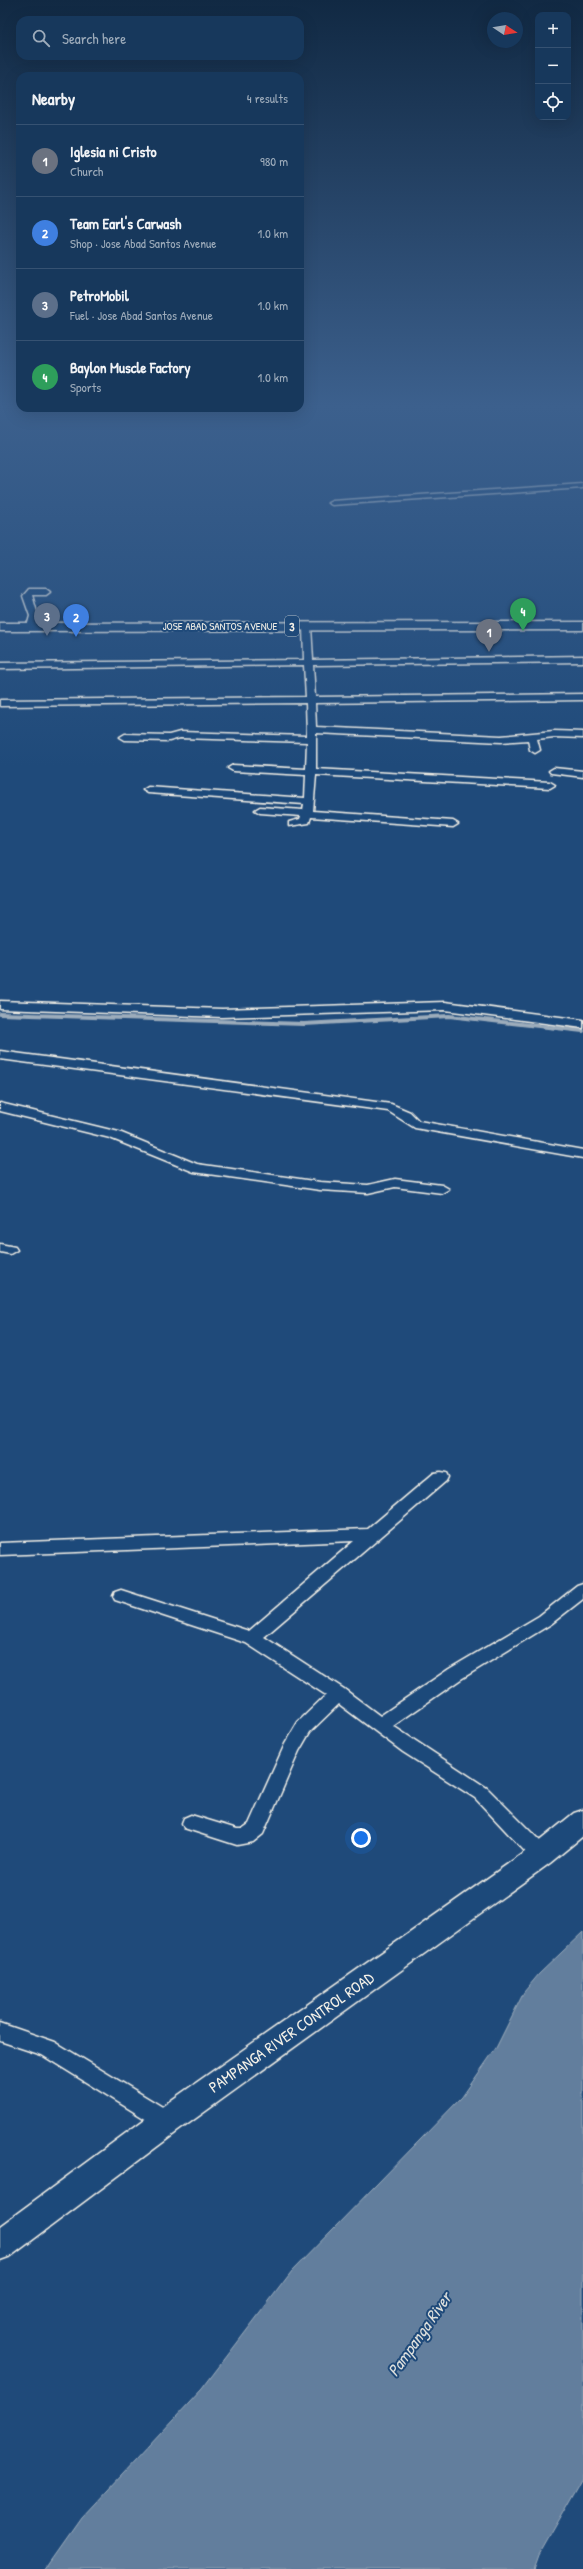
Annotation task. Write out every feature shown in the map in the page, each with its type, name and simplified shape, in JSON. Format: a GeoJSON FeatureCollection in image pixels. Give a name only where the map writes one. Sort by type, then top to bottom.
{"type":"FeatureCollection","features":[{"type":"Feature","properties":{"kind":"highway","name":"JOSE ABAD SANTOS AVENUE"},"geometry":{"type":"LineString","coordinates":[[0,627],[583,626]]}},
{"type":"Feature","properties":{"kind":"main road","name":"PAMPANGA RIVER CONTROL ROAD"},"geometry":{"type":"LineString","coordinates":[[0,2244],[166,2121],[541,1855],[583,1821]]}},
{"type":"Feature","properties":{"kind":"street"},"geometry":{"type":"LineString","coordinates":[[31,627],[34,616],[28,596],[29,592],[46,592]]}},
{"type":"Feature","properties":{"kind":"street"},"geometry":{"type":"LineString","coordinates":[[293,824],[305,821],[308,814],[310,801],[312,734],[307,626]]}},
{"type":"Feature","properties":{"kind":"street"},"geometry":{"type":"LineString","coordinates":[[0,666],[583,659]]}},
{"type":"Feature","properties":{"kind":"street"},"geometry":{"type":"LineString","coordinates":[[0,703],[310,698],[583,697]]}},
{"type":"Feature","properties":{"kind":"street"},"geometry":{"type":"LineString","coordinates":[[125,737],[169,738],[180,736],[312,734],[501,739],[583,735]]}},
{"type":"Feature","properties":{"kind":"street"},"geometry":{"type":"LineString","coordinates":[[532,737],[535,750]]}},
{"type":"Feature","properties":{"kind":"street"},"geometry":{"type":"LineString","coordinates":[[233,768],[550,785]]}},
{"type":"Feature","properties":{"kind":"street"},"geometry":{"type":"LineString","coordinates":[[554,771],[583,774]]}},
{"type":"Feature","properties":{"kind":"street"},"geometry":{"type":"LineString","coordinates":[[148,790],[310,801]]}},
{"type":"Feature","properties":{"kind":"street"},"geometry":{"type":"LineString","coordinates":[[260,810],[453,824]]}},
{"type":"Feature","properties":{"kind":"street"},"geometry":{"type":"LineString","coordinates":[[0,1005],[222,1013],[445,1006],[583,1024]]}},
{"type":"Feature","properties":{"kind":"street"},"geometry":{"type":"LineString","coordinates":[[0,1055],[391,1108],[406,1115],[415,1124],[583,1154]]}},
{"type":"Feature","properties":{"kind":"street"},"geometry":{"type":"LineString","coordinates":[[0,1107],[114,1135],[194,1168],[320,1186],[368,1189],[395,1183],[442,1189]]}},
{"type":"Feature","properties":{"kind":"street"},"geometry":{"type":"LineString","coordinates":[[252,1638],[373,1536],[440,1477]]}},
{"type":"Feature","properties":{"kind":"street"},"geometry":{"type":"LineString","coordinates":[[0,1549],[373,1536]]}},
{"type":"Feature","properties":{"kind":"street"},"geometry":{"type":"LineString","coordinates":[[381,1725],[461,1670],[545,1620],[583,1590]]}},
{"type":"Feature","properties":{"kind":"street"},"geometry":{"type":"LineString","coordinates":[[121,1596],[252,1638],[338,1694],[409,1747],[481,1793],[541,1855]]}},
{"type":"Feature","properties":{"kind":"street"},"geometry":{"type":"LineString","coordinates":[[191,1823],[237,1837],[246,1837],[256,1829],[291,1749],[304,1727],[338,1694]]}},
{"type":"Feature","properties":{"kind":"street"},"geometry":{"type":"LineString","coordinates":[[0,2032],[48,2048],[166,2121]]}},
{"type":"Feature","properties":{"kind":"water","name":"Pampanga River"},"geometry":{"type":"Polygon","coordinates":[[[583,1932],[583,2478],[539,2555],[534,2569],[46,2569],[82,2518],[202,2389],[292,2271],[462,2097],[496,2048],[524,1992],[539,1974],[583,1932]]]}},
{"type":"Feature","properties":{"kind":"waterway"},"geometry":{"type":"LineString","coordinates":[[0,1014],[304,1024],[449,1016],[583,1031]]}},
{"type":"Feature","properties":{"kind":"place","name":"Baylon Muscle Factory"},"geometry":{"type":"Point","coordinates":[523,631]}},
{"type":"Feature","properties":{"kind":"place","name":"PetroMobil"},"geometry":{"type":"Point","coordinates":[47,636]}},
{"type":"Feature","properties":{"kind":"place","name":"Team Earl's Carwash"},"geometry":{"type":"Point","coordinates":[76,637]}},
{"type":"Feature","properties":{"kind":"place","name":"Iglesia ni Cristo"},"geometry":{"type":"Point","coordinates":[489,652]}}]}
